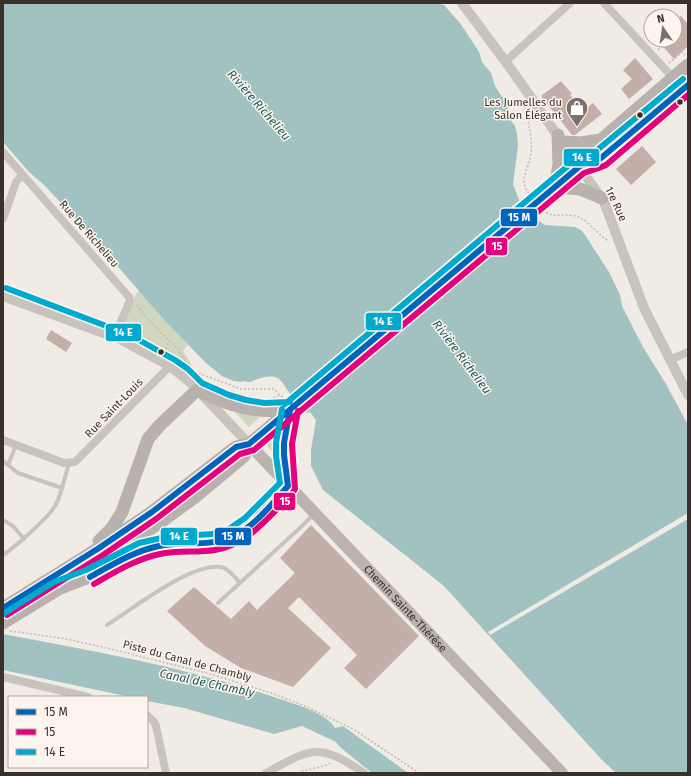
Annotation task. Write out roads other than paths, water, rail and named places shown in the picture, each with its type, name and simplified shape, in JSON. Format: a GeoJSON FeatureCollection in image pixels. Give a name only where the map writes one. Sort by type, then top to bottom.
{"type":"FeatureCollection","features":[{"type":"Feature","properties":{"kind":"main road"},"geometry":{"type":"LineString","coordinates":[[580,166],[586,153],[673,78],[686,60]]}},
{"type":"Feature","properties":{"kind":"main road"},"geometry":{"type":"LineString","coordinates":[[5,626],[18,614],[141,536],[194,497],[244,456],[249,444],[288,405],[420,301],[580,166],[601,158],[686,89]]}},
{"type":"Feature","properties":{"kind":"main road"},"geometry":{"type":"LineString","coordinates":[[555,187],[560,139],[581,143],[602,140]]}},
{"type":"Feature","properties":{"kind":"main road"},"geometry":{"type":"LineString","coordinates":[[555,187],[580,189],[602,198]]}},
{"type":"Feature","properties":{"kind":"main road"},"geometry":{"type":"LineString","coordinates":[[76,562],[108,532],[120,518],[146,443],[151,435],[201,385],[226,403],[244,408],[264,412],[288,405]]}},
{"type":"Feature","properties":{"kind":"main road"},"geometry":{"type":"LineString","coordinates":[[58,589],[89,577],[128,557],[147,550],[167,545],[213,542],[233,536],[250,524],[288,486],[284,438],[288,405]]}},
{"type":"Feature","properties":{"kind":"main road"},"geometry":{"type":"LineString","coordinates":[[3,608],[152,512],[236,447],[249,444]]}},
{"type":"Feature","properties":{"kind":"main road","name":"Chemin Sainte-Thérèse"},"geometry":{"type":"LineString","coordinates":[[249,444],[562,773]]}},
{"type":"Feature","properties":{"kind":"street","name":"1re Rue"},"geometry":{"type":"LineString","coordinates":[[462,3],[506,61],[602,198],[638,294],[688,395]]}},
{"type":"Feature","properties":{"kind":"street"},"geometry":{"type":"LineString","coordinates":[[506,61],[570,3]]}},
{"type":"Feature","properties":{"kind":"street"},"geometry":{"type":"LineString","coordinates":[[604,3],[673,78],[686,89]]}},
{"type":"Feature","properties":{"kind":"street","name":"Rue De Richelieu"},"geometry":{"type":"LineString","coordinates":[[3,152],[129,296],[130,301],[114,337]]}},
{"type":"Feature","properties":{"kind":"street"},"geometry":{"type":"LineString","coordinates":[[3,219],[16,182],[22,175]]}},
{"type":"Feature","properties":{"kind":"street"},"geometry":{"type":"LineString","coordinates":[[3,296],[114,337],[170,366],[182,375],[201,385],[249,444]]}},
{"type":"Feature","properties":{"kind":"street"},"geometry":{"type":"LineString","coordinates":[[670,360],[688,352]]}},
{"type":"Feature","properties":{"kind":"street","name":"Rue Saint-Louis"},"geometry":{"type":"LineString","coordinates":[[71,463],[81,458],[170,366]]}},
{"type":"Feature","properties":{"kind":"street"},"geometry":{"type":"LineString","coordinates":[[3,440],[71,463]]}},
{"type":"Feature","properties":{"kind":"street"},"geometry":{"type":"LineString","coordinates":[[3,677],[84,696]]}},
{"type":"Feature","properties":{"kind":"street"},"geometry":{"type":"LineString","coordinates":[[148,716],[156,726],[166,773]]}},
{"type":"Feature","properties":{"kind":"street"},"geometry":{"type":"LineString","coordinates":[[266,773],[307,752],[322,751],[336,756],[364,773]]}},
{"type":"Feature","properties":{"kind":"lane"},"geometry":{"type":"LineString","coordinates":[[8,465],[16,445]]}},
{"type":"Feature","properties":{"kind":"lane"},"geometry":{"type":"LineString","coordinates":[[3,461],[18,473],[62,488]]}},
{"type":"Feature","properties":{"kind":"lane"},"geometry":{"type":"LineString","coordinates":[[3,555],[14,548],[45,520],[52,511],[59,499],[71,463]]}},
{"type":"Feature","properties":{"kind":"lane"},"geometry":{"type":"LineString","coordinates":[[218,603],[302,526],[314,513]]}},
{"type":"Feature","properties":{"kind":"lane"},"geometry":{"type":"LineString","coordinates":[[3,520],[13,526],[24,539]]}},
{"type":"Feature","properties":{"kind":"lane"},"geometry":{"type":"LineString","coordinates":[[107,625],[179,578],[198,571],[212,568],[223,568],[240,583]]}},
{"type":"Feature","properties":{"kind":"water","name":"Rivière Richelieu"},"geometry":{"type":"Polygon","coordinates":[[[3,3],[436,3],[444,5],[460,23],[479,52],[482,62],[491,73],[495,86],[502,97],[508,102],[509,107],[507,109],[509,118],[515,126],[517,134],[518,146],[513,184],[519,200],[534,217],[545,225],[575,227],[581,230],[585,235],[609,272],[620,295],[622,306],[643,347],[666,384],[688,425],[688,773],[616,773],[602,760],[444,586],[323,490],[311,466],[311,450],[316,420],[310,412],[306,413],[292,397],[282,382],[276,377],[267,377],[249,382],[234,381],[222,376],[206,363],[166,322],[80,223],[44,185],[29,172],[3,142],[3,3]]]}},
{"type":"Feature","properties":{"kind":"water","name":"Canal de Chambly"},"geometry":{"type":"Polygon","coordinates":[[[3,634],[175,669],[243,687],[309,709],[325,717],[335,728],[343,726],[408,773],[372,773],[336,742],[302,726],[274,734],[184,708],[148,701],[148,696],[125,696],[3,670],[3,634]]]}},
{"type":"Feature","properties":{"kind":"place","name":"Les Jumelles du Salon Élégant"},"geometry":{"type":"Point","coordinates":[577,128]}}]}
